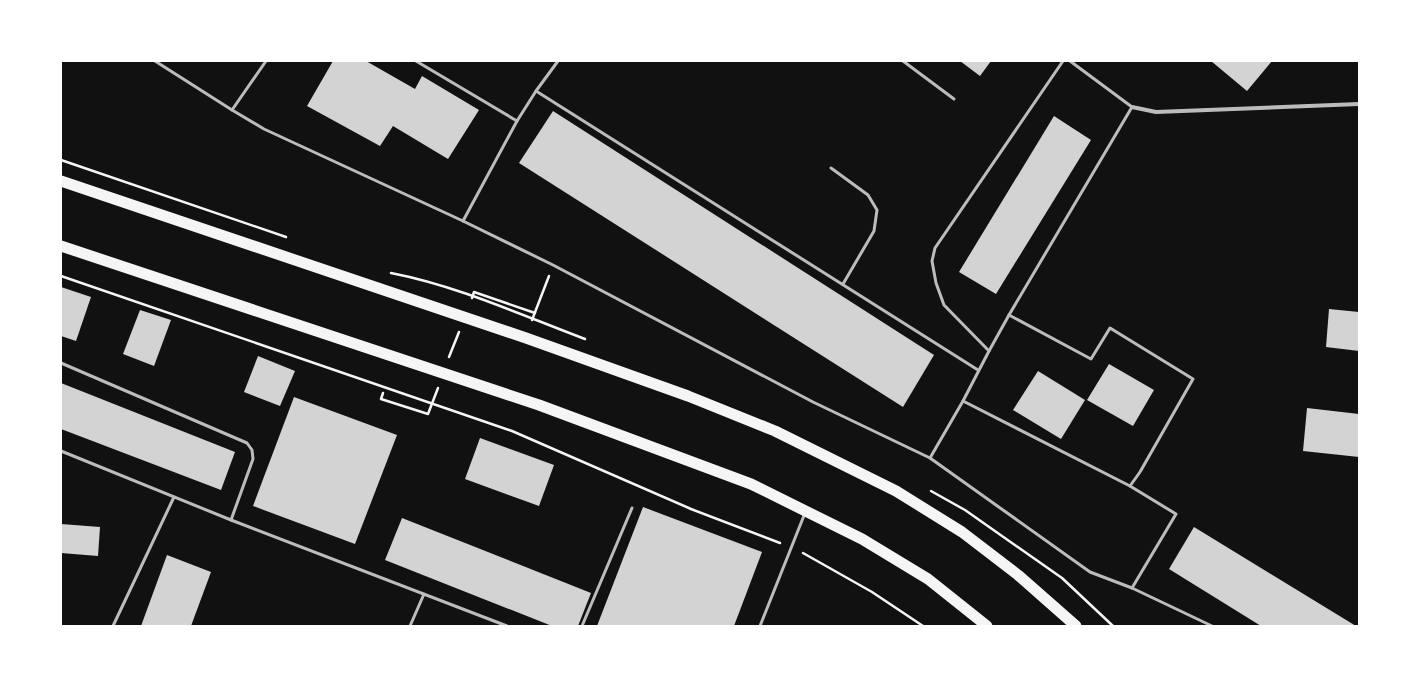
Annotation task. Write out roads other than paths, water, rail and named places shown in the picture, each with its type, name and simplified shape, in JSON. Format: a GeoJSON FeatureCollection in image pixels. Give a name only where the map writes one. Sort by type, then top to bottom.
{"type":"FeatureCollection","features":[{"type":"Feature","properties":{"kind":"highway"},"geometry":{"type":"LineString","coordinates":[[61,181],[526,338],[688,396],[775,431],[896,491],[962,532],[1018,575],[1076,626]]}},
{"type":"Feature","properties":{"kind":"highway"},"geometry":{"type":"LineString","coordinates":[[61,246],[539,405],[752,484],[862,539],[928,579],[987,626]]}},
{"type":"Feature","properties":{"kind":"street"},"geometry":{"type":"LineString","coordinates":[[1132,107],[1156,112],[1359,104]]}},
{"type":"Feature","properties":{"kind":"lane"},"geometry":{"type":"LineString","coordinates":[[155,61],[264,129],[464,221],[553,265],[813,402],[930,458],[1090,572],[1112,582],[1132,588],[1212,626]]}},
{"type":"Feature","properties":{"kind":"lane"},"geometry":{"type":"LineString","coordinates":[[232,110],[266,61]]}},
{"type":"Feature","properties":{"kind":"lane"},"geometry":{"type":"LineString","coordinates":[[416,61],[517,122]]}},
{"type":"Feature","properties":{"kind":"lane"},"geometry":{"type":"LineString","coordinates":[[464,221],[517,122],[536,91],[558,61]]}},
{"type":"Feature","properties":{"kind":"lane"},"geometry":{"type":"LineString","coordinates":[[903,61],[954,99]]}},
{"type":"Feature","properties":{"kind":"lane"},"geometry":{"type":"LineString","coordinates":[[989,351],[944,305],[936,283],[932,261],[935,248],[1063,61]]}},
{"type":"Feature","properties":{"kind":"lane"},"geometry":{"type":"LineString","coordinates":[[930,458],[963,401],[978,370],[1009,315],[1132,107],[1070,61]]}},
{"type":"Feature","properties":{"kind":"lane"},"geometry":{"type":"LineString","coordinates":[[536,91],[978,370]]}},
{"type":"Feature","properties":{"kind":"lane"},"geometry":{"type":"LineString","coordinates":[[831,168],[868,195],[877,210],[874,231],[843,284]]}},
{"type":"Feature","properties":{"kind":"lane"},"geometry":{"type":"LineString","coordinates":[[1009,315],[1091,359],[1110,328],[1193,378],[1140,472],[1130,486]]}},
{"type":"Feature","properties":{"kind":"lane"},"geometry":{"type":"LineString","coordinates":[[61,363],[247,444],[252,450],[253,459],[231,520]]}},
{"type":"Feature","properties":{"kind":"lane"},"geometry":{"type":"LineString","coordinates":[[963,401],[1130,486],[1176,514],[1132,588]]}},
{"type":"Feature","properties":{"kind":"lane"},"geometry":{"type":"LineString","coordinates":[[61,451],[231,520],[507,626]]}},
{"type":"Feature","properties":{"kind":"lane"},"geometry":{"type":"LineString","coordinates":[[112,626],[174,497]]}},
{"type":"Feature","properties":{"kind":"lane"},"geometry":{"type":"LineString","coordinates":[[582,626],[632,508]]}},
{"type":"Feature","properties":{"kind":"lane"},"geometry":{"type":"LineString","coordinates":[[760,626],[806,511]]}},
{"type":"Feature","properties":{"kind":"lane"},"geometry":{"type":"LineString","coordinates":[[410,626],[424,594]]}}]}
